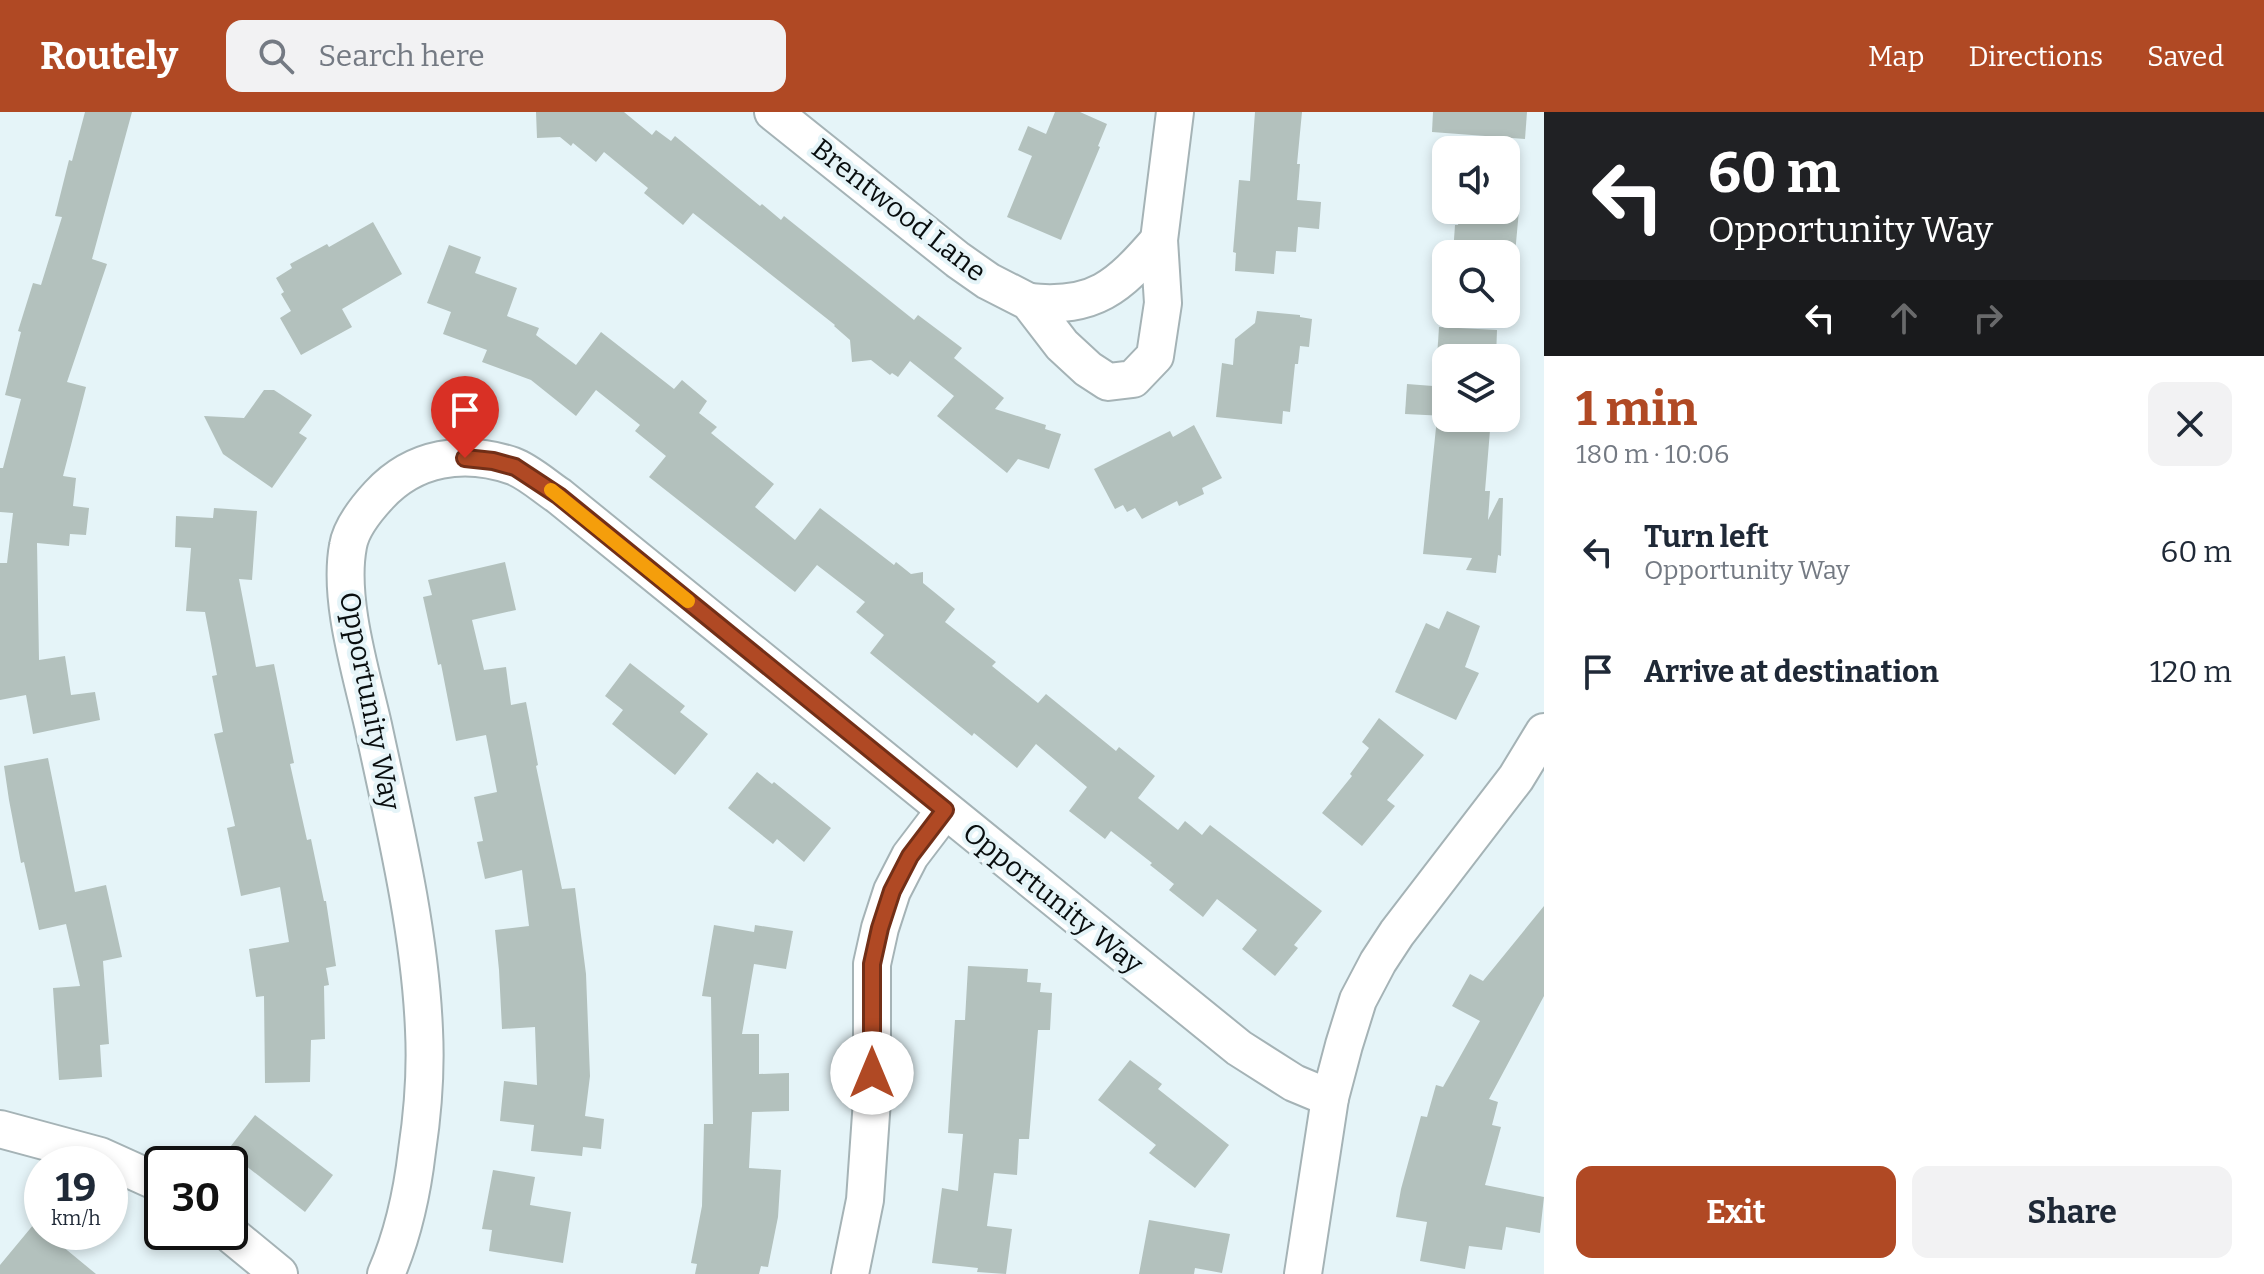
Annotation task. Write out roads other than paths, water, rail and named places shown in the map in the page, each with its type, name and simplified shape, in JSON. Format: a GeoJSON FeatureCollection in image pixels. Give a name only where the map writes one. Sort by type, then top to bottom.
{"type":"FeatureCollection","features":[{"type":"Feature","properties":{"kind":"street","name":"Brentwood Lane"},"geometry":{"type":"LineString","coordinates":[[773,112],[958,260],[988,281],[1029,302],[1052,305],[1079,301],[1102,293],[1128,276],[1159,240]]}},
{"type":"Feature","properties":{"kind":"street","name":"Brentwood Lane"},"geometry":{"type":"LineString","coordinates":[[1029,302],[1062,345],[1088,369],[1108,382],[1133,379],[1155,356],[1163,303],[1159,240],[1175,112]]}},
{"type":"Feature","properties":{"kind":"street","name":"Opportunity Way"},"geometry":{"type":"LineString","coordinates":[[386,1274],[405,1222],[421,1124],[422,992],[403,871],[351,623],[346,579],[348,543],[366,509],[388,485],[409,469],[433,461],[465,458],[515,467],[571,506],[1239,1048],[1294,1083],[1330,1098]]}},
{"type":"Feature","properties":{"kind":"street"},"geometry":{"type":"LineString","coordinates":[[1303,1274],[1330,1098],[1358,1000],[1397,933],[1516,778],[1544,732]]}},
{"type":"Feature","properties":{"kind":"street"},"geometry":{"type":"LineString","coordinates":[[850,1274],[865,1200],[871,1114],[872,964],[892,891],[910,856],[945,810]]}},
{"type":"Feature","properties":{"kind":"street"},"geometry":{"type":"LineString","coordinates":[[0,1129],[100,1156],[144,1176]]}},
{"type":"Feature","properties":{"kind":"street"},"geometry":{"type":"LineString","coordinates":[[248,1248],[279,1274]]}}]}
